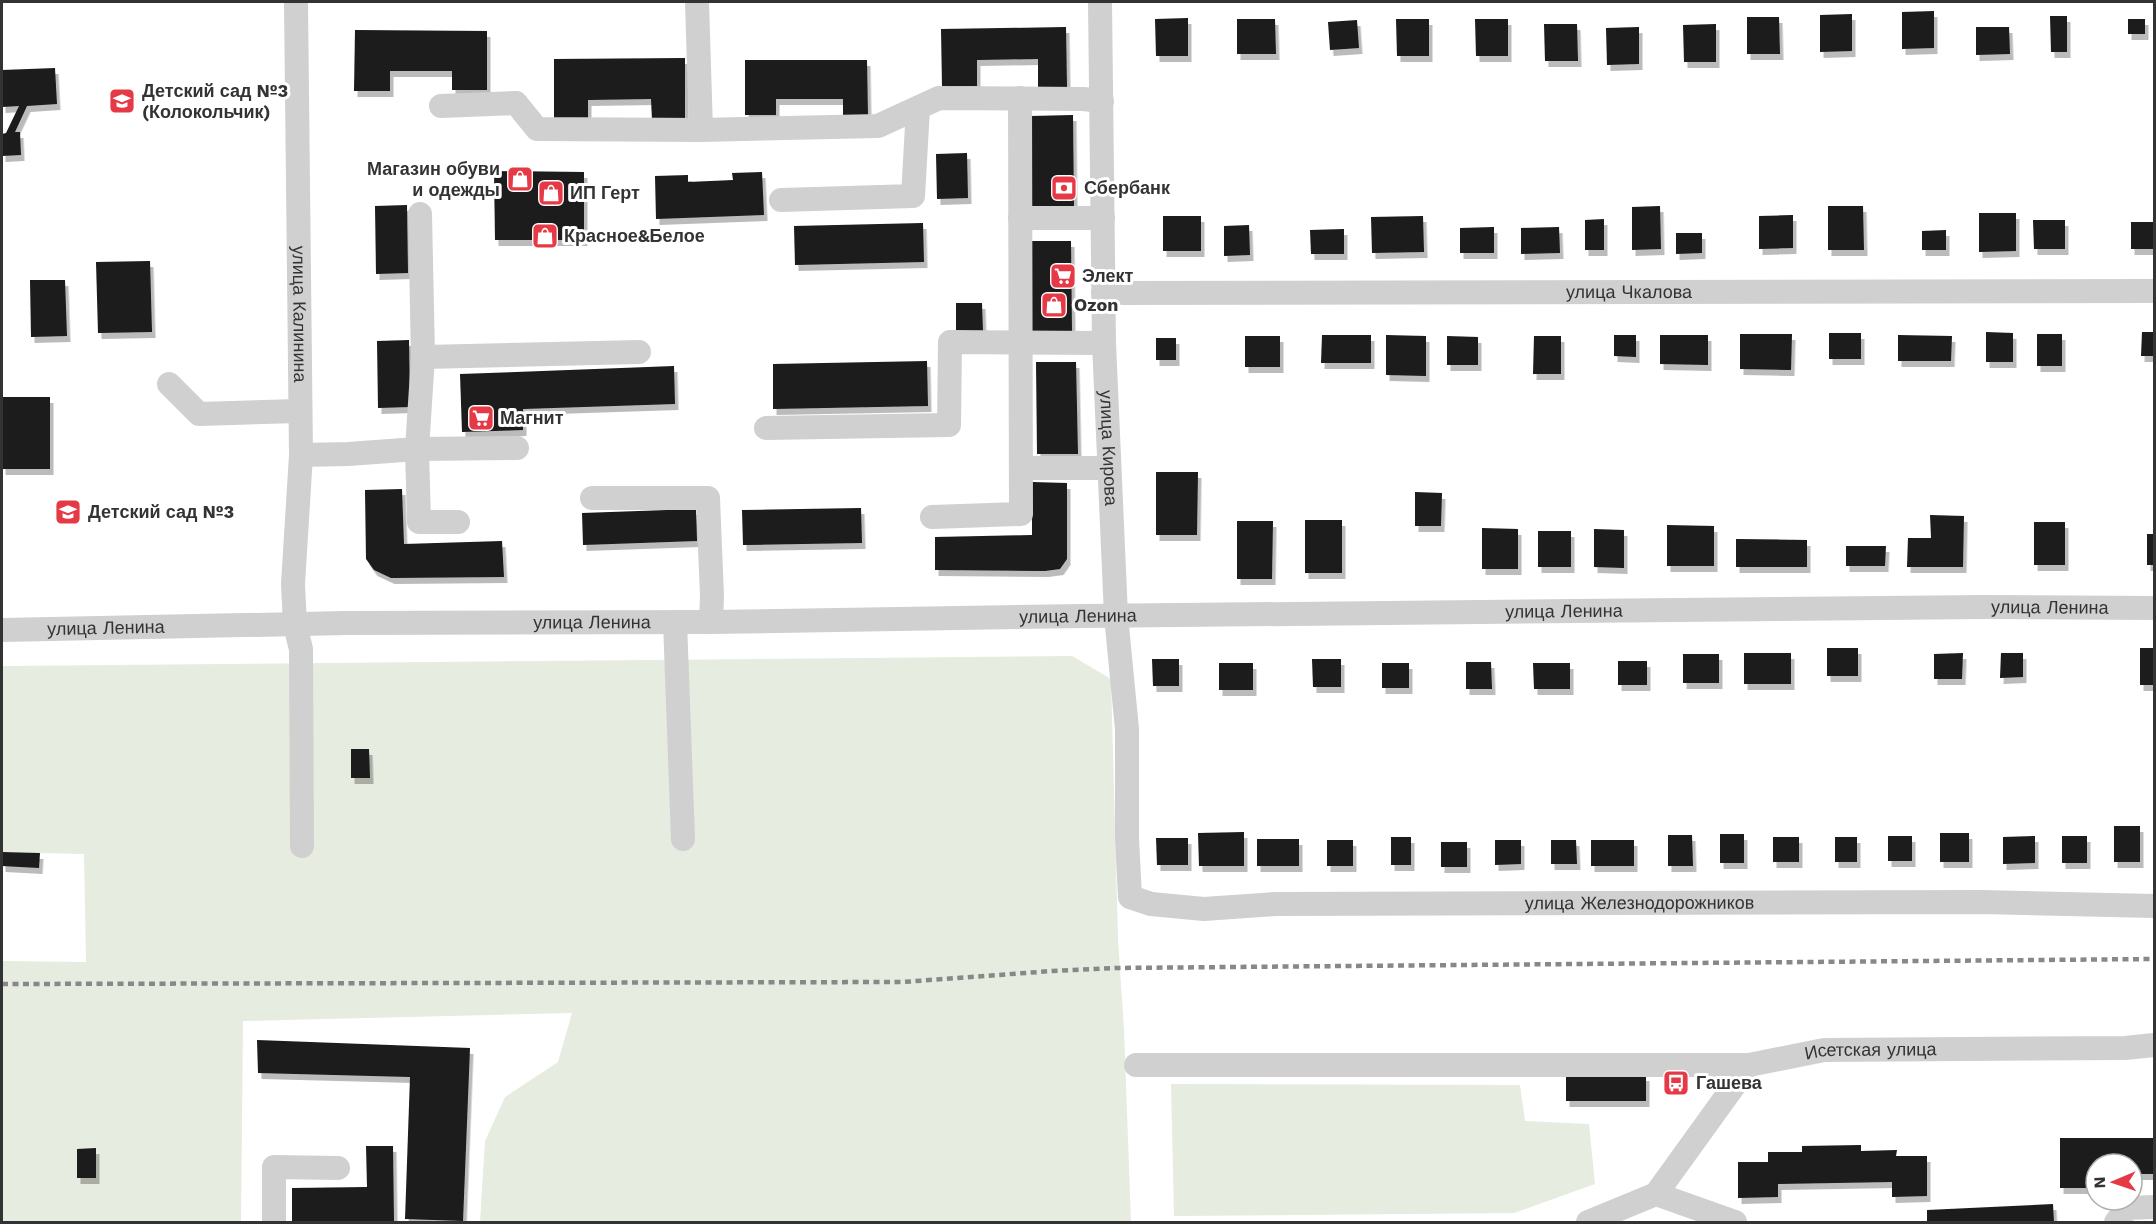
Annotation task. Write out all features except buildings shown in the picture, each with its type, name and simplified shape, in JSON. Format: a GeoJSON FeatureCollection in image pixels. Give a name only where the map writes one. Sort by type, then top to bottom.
{"type":"FeatureCollection","features":[{"type":"Feature","properties":{"kind":"street","name":"улица Калинина"},"geometry":{"type":"LineString","coordinates":[[296,2],[301,455],[293,584],[295,625],[301,648],[302,846]]}},
{"type":"Feature","properties":{"kind":"street"},"geometry":{"type":"LineString","coordinates":[[697,2],[700,130]]}},
{"type":"Feature","properties":{"kind":"street","name":"улица Кирова"},"geometry":{"type":"LineString","coordinates":[[1100,2],[1103,292],[1108,468],[1116,616],[1127,729],[1129,894]]}},
{"type":"Feature","properties":{"kind":"street"},"geometry":{"type":"LineString","coordinates":[[441,106],[516,103],[537,129],[700,130],[878,126],[939,98],[1102,101]]}},
{"type":"Feature","properties":{"kind":"street"},"geometry":{"type":"LineString","coordinates":[[932,517],[1021,514],[1020,99]]}},
{"type":"Feature","properties":{"kind":"street"},"geometry":{"type":"LineString","coordinates":[[781,200],[913,196],[918,108]]}},
{"type":"Feature","properties":{"kind":"street"},"geometry":{"type":"LineString","coordinates":[[420,214],[423,357],[417,449],[419,522],[458,522]]}},
{"type":"Feature","properties":{"kind":"street"},"geometry":{"type":"LineString","coordinates":[[1020,218],[1103,218]]}},
{"type":"Feature","properties":{"kind":"street","name":"улица Чкалова"},"geometry":{"type":"LineString","coordinates":[[1103,292],[2154,291]]}},
{"type":"Feature","properties":{"kind":"street"},"geometry":{"type":"LineString","coordinates":[[766,428],[949,425],[950,342],[1104,343]]}},
{"type":"Feature","properties":{"kind":"street"},"geometry":{"type":"LineString","coordinates":[[423,357],[639,352]]}},
{"type":"Feature","properties":{"kind":"street"},"geometry":{"type":"LineString","coordinates":[[169,384],[199,414],[299,411]]}},
{"type":"Feature","properties":{"kind":"street"},"geometry":{"type":"LineString","coordinates":[[301,455],[417,449],[517,448]]}},
{"type":"Feature","properties":{"kind":"street"},"geometry":{"type":"LineString","coordinates":[[1021,468],[1108,468]]}},
{"type":"Feature","properties":{"kind":"street"},"geometry":{"type":"LineString","coordinates":[[592,498],[708,498],[711,622]]}},
{"type":"Feature","properties":{"kind":"street","name":"улица Ленина"},"geometry":{"type":"LineString","coordinates":[[2,630],[359,623],[711,622],[1985,607],[2154,608]]}},
{"type":"Feature","properties":{"kind":"street"},"geometry":{"type":"LineString","coordinates":[[675,622],[683,839]]}},
{"type":"Feature","properties":{"kind":"street","name":"улица Железнодорожников"},"geometry":{"type":"LineString","coordinates":[[1129,894],[1135,900],[1151,904],[1204,909],[1275,904],[1982,902],[2154,906]]}},
{"type":"Feature","properties":{"kind":"street","name":"Исетская улица"},"geometry":{"type":"LineString","coordinates":[[1137,1065],[1749,1065],[1824,1050],[2154,1046]]}},
{"type":"Feature","properties":{"kind":"street"},"geometry":{"type":"LineString","coordinates":[[1588,1222],[1656,1194],[1749,1065]]}},
{"type":"Feature","properties":{"kind":"street"},"geometry":{"type":"LineString","coordinates":[[274,1222],[274,1167],[338,1168]]}},
{"type":"Feature","properties":{"kind":"street"},"geometry":{"type":"LineString","coordinates":[[1656,1194],[1735,1222]]}},
{"type":"Feature","properties":{"kind":"street"},"geometry":{"type":"LineString","coordinates":[[2116,1222],[2128,1208],[2154,1207]]}},
{"type":"Feature","properties":{"kind":"shaded area"},"geometry":{"type":"Polygon","coordinates":[[[1072,656],[1111,679],[1118,939],[1124,1030],[1131,1222],[480,1222],[485,1141],[505,1097],[558,1062],[572,1013],[243,1021],[241,1222],[2,1222],[2,961],[86,962],[84,854],[2,852],[2,666],[1072,656]]]}},
{"type":"Feature","properties":{"kind":"shaded area"},"geometry":{"type":"Polygon","coordinates":[[[1171,1084],[1520,1085],[1525,1121],[1589,1124],[1595,1184],[1514,1213],[1174,1216],[1171,1084]]]}},
{"type":"Feature","properties":{"kind":"railway"},"geometry":{"type":"LineString","coordinates":[[2,984],[903,982],[1116,968],[2154,959]]}},
{"type":"Feature","properties":{"kind":"place","name":"Детский сад №3 (Колокольчик)"},"geometry":{"type":"Point","coordinates":[122,101]}},
{"type":"Feature","properties":{"kind":"place","name":"Магазин обуви и одежды"},"geometry":{"type":"Point","coordinates":[520,179]}},
{"type":"Feature","properties":{"kind":"place","name":"Сбербанк"},"geometry":{"type":"Point","coordinates":[1064,188]}},
{"type":"Feature","properties":{"kind":"place","name":"ИП Герт"},"geometry":{"type":"Point","coordinates":[551,193]}},
{"type":"Feature","properties":{"kind":"place","name":"Красное&Белое"},"geometry":{"type":"Point","coordinates":[545,236]}},
{"type":"Feature","properties":{"kind":"place","name":"Элект"},"geometry":{"type":"Point","coordinates":[1063,276]}},
{"type":"Feature","properties":{"kind":"place","name":"Ozon"},"geometry":{"type":"Point","coordinates":[1054,305]}},
{"type":"Feature","properties":{"kind":"place","name":"Магнит"},"geometry":{"type":"Point","coordinates":[481,418]}},
{"type":"Feature","properties":{"kind":"place","name":"Детский сад №3"},"geometry":{"type":"Point","coordinates":[68,512]}},
{"type":"Feature","properties":{"kind":"place","name":"Гашева"},"geometry":{"type":"Point","coordinates":[1676,1083]}}]}
